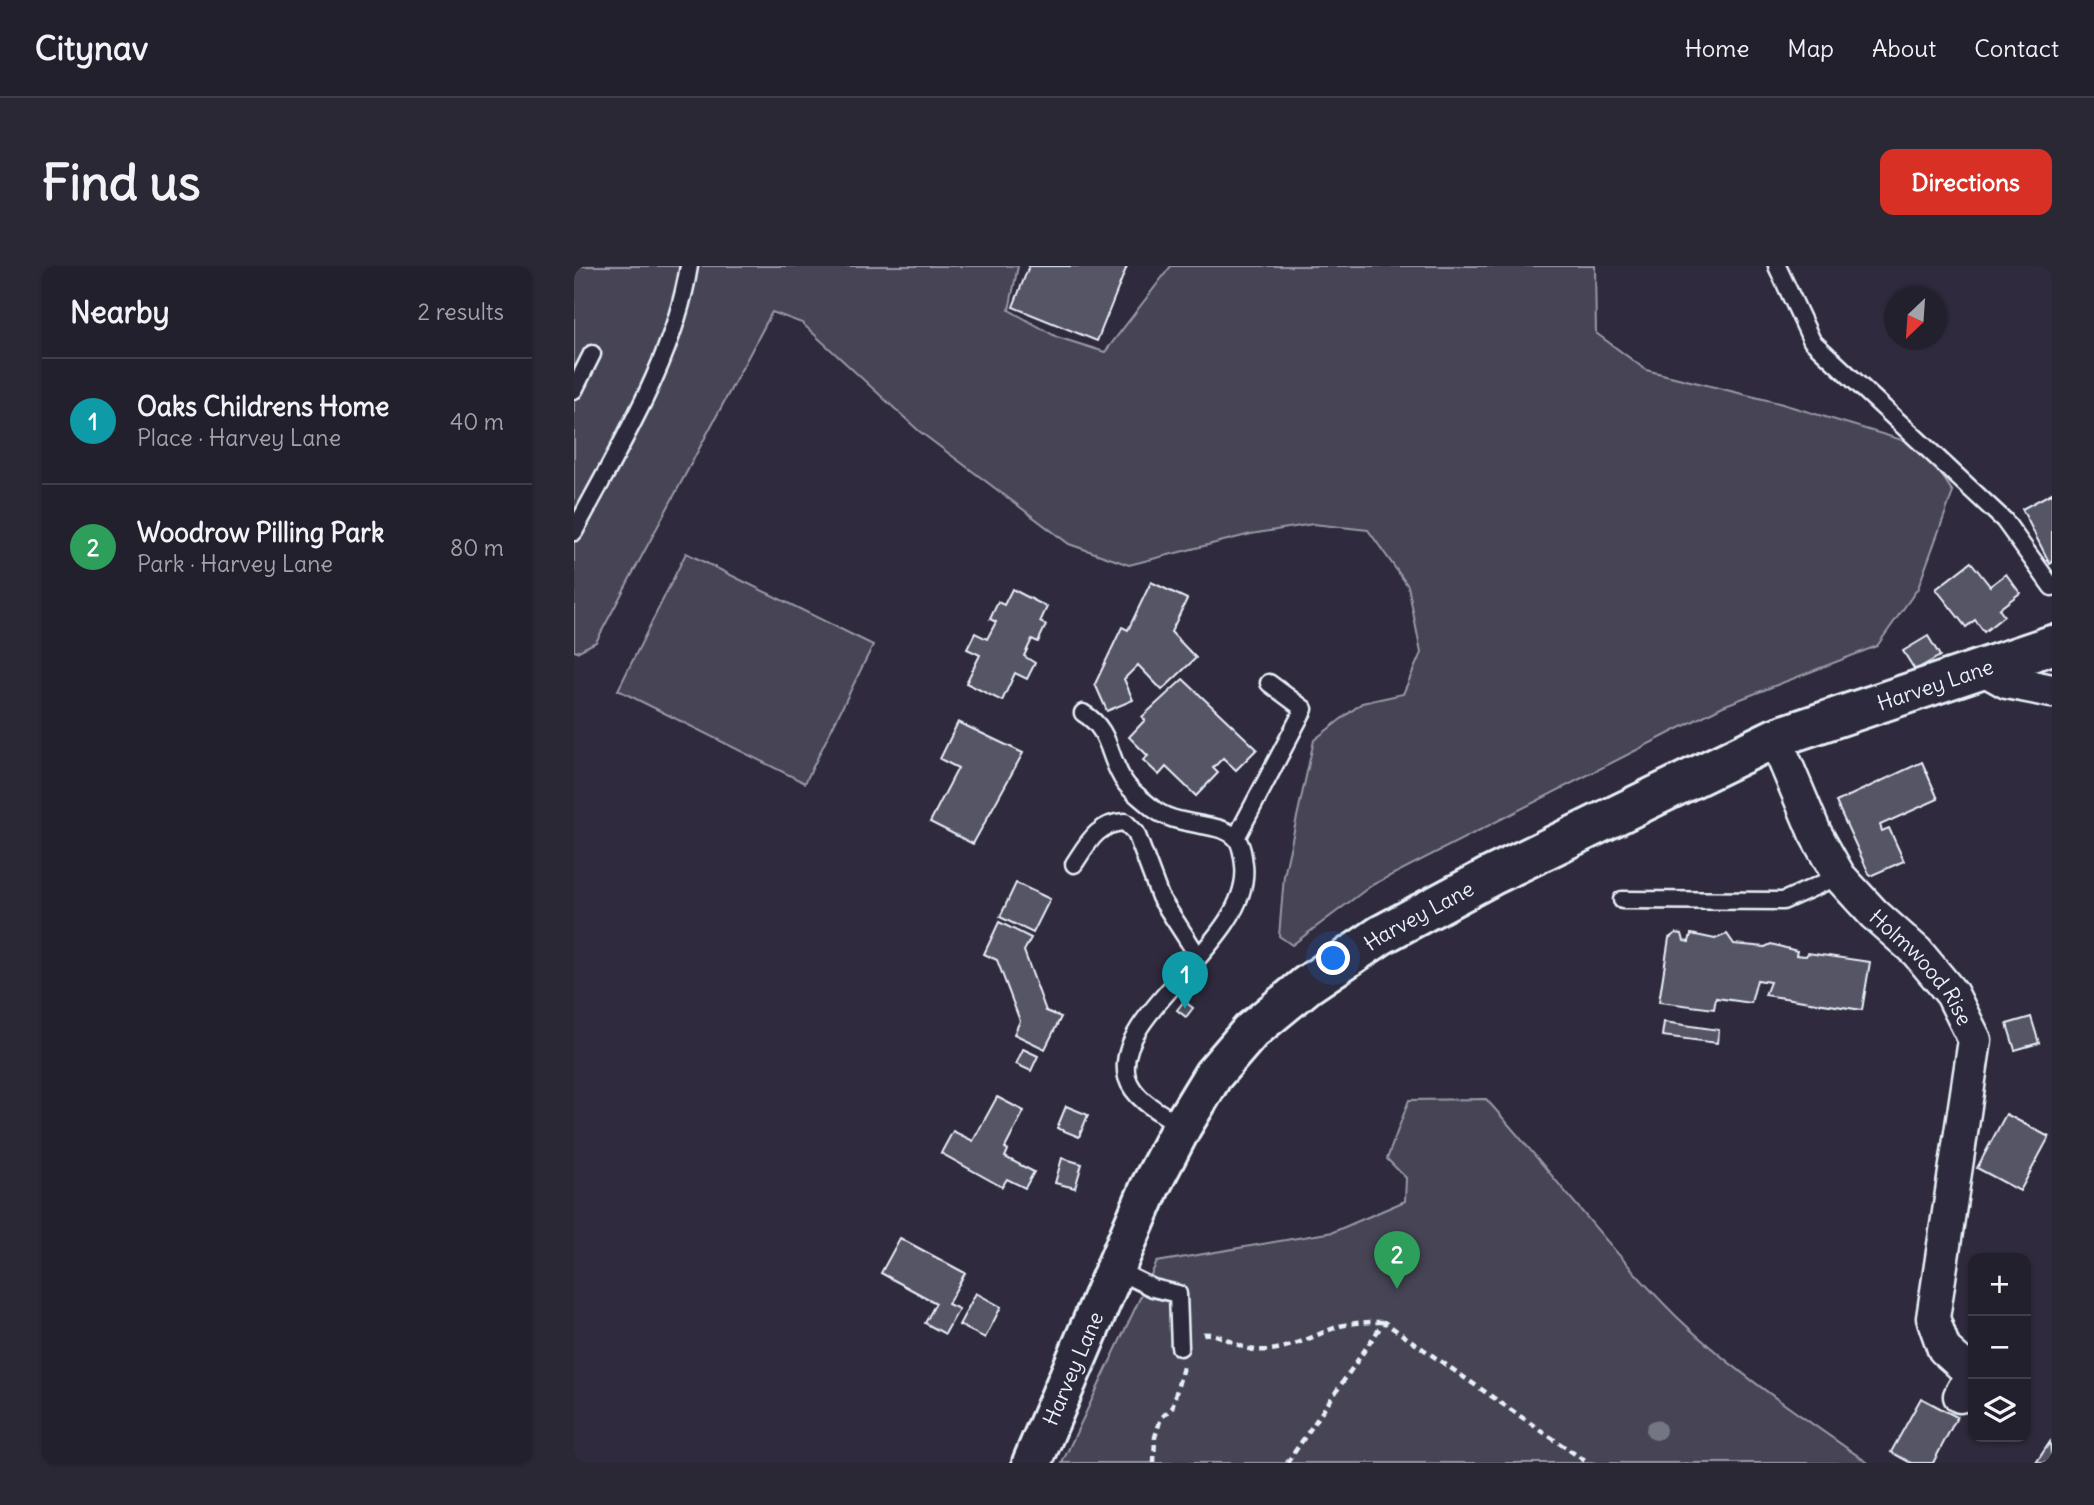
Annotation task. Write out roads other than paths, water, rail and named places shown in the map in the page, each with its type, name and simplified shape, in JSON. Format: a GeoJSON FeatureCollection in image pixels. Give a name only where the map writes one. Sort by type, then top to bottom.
{"type":"FeatureCollection","features":[{"type":"Feature","properties":{"kind":"street","name":"Harvey Lane"},"geometry":{"type":"LineString","coordinates":[[1032,1463],[1150,1187],[1182,1126],[1213,1075],[1251,1031],[1307,985],[1381,935],[1492,876],[1775,738],[2052,645]]}},
{"type":"Feature","properties":{"kind":"street"},"geometry":{"type":"LineString","coordinates":[[1982,668],[2007,682],[2052,691]]}},
{"type":"Feature","properties":{"kind":"street","name":"Holmwood Rise"},"geometry":{"type":"LineString","coordinates":[[1775,738],[1815,833],[1839,876],[1874,914],[1917,953],[1952,994],[1975,1040],[1933,1318],[1944,1349],[1968,1381]]}},
{"type":"Feature","properties":{"kind":"lane"},"geometry":{"type":"LineString","coordinates":[[574,532],[648,390],[683,303],[689,266]]}},
{"type":"Feature","properties":{"kind":"lane"},"geometry":{"type":"LineString","coordinates":[[1777,266],[1812,341],[2004,520],[2052,587]]}},
{"type":"Feature","properties":{"kind":"lane"},"geometry":{"type":"LineString","coordinates":[[574,390],[592,354]]}},
{"type":"Feature","properties":{"kind":"lane"},"geometry":{"type":"LineString","coordinates":[[1236,838],[1304,709],[1269,683]]}},
{"type":"Feature","properties":{"kind":"lane"},"geometry":{"type":"LineString","coordinates":[[1083,713],[1099,723],[1125,783],[1153,809],[1185,824],[1217,827],[1236,838],[1242,851],[1245,875],[1242,897],[1232,916],[1151,1014],[1127,1056],[1127,1078],[1139,1097],[1182,1126]]}},
{"type":"Feature","properties":{"kind":"lane"},"geometry":{"type":"LineString","coordinates":[[1074,864],[1097,830],[1110,822],[1125,822],[1136,832],[1160,897],[1198,957]]}},
{"type":"Feature","properties":{"kind":"lane"},"geometry":{"type":"LineString","coordinates":[[1622,900],[1783,901],[1839,876]]}},
{"type":"Feature","properties":{"kind":"lane"},"geometry":{"type":"LineString","coordinates":[[1116,1270],[1153,1288],[1178,1294],[1180,1347]]}},
{"type":"Feature","properties":{"kind":"place","name":"Oaks Childrens Home"},"geometry":{"type":"Point","coordinates":[1185,1009]}},
{"type":"Feature","properties":{"kind":"place","name":"Woodrow Pilling Park"},"geometry":{"type":"Point","coordinates":[1397,1289]}}]}
